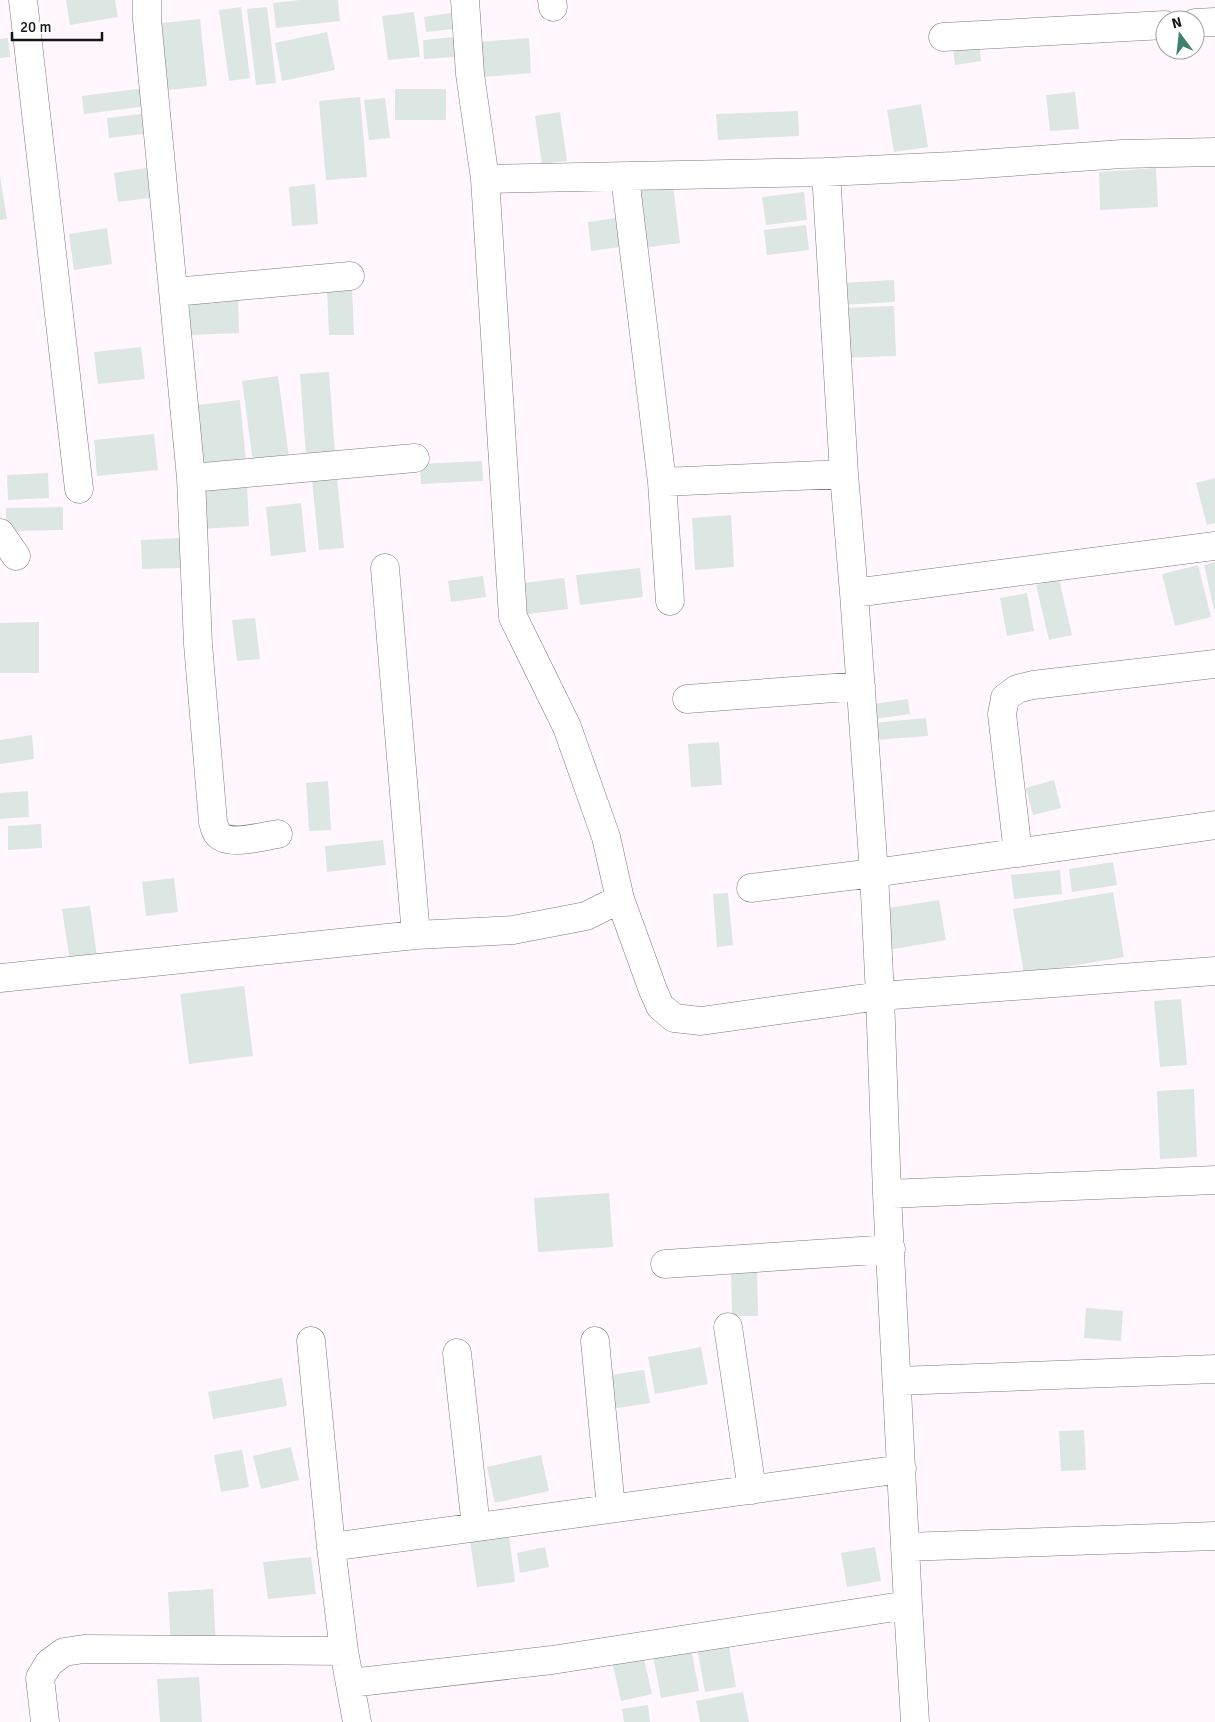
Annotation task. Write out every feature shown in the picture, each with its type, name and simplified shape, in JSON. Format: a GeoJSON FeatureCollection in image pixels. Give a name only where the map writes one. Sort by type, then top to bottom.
{"type":"FeatureCollection","features":[{"type":"Feature","properties":{"kind":"street"},"geometry":{"type":"LineString","coordinates":[[23,0],[79,489]]}},
{"type":"Feature","properties":{"kind":"street"},"geometry":{"type":"LineString","coordinates":[[147,0],[147,20],[191,478],[198,644],[213,822],[217,833],[223,838],[236,840],[278,834]]}},
{"type":"Feature","properties":{"kind":"street"},"geometry":{"type":"LineString","coordinates":[[465,0],[470,74],[486,179],[514,617],[567,727],[606,837],[620,899],[652,990],[660,1006],[674,1018],[702,1021],[880,996],[1215,971]]}},
{"type":"Feature","properties":{"kind":"street"},"geometry":{"type":"LineString","coordinates":[[943,37],[1155,26]]}},
{"type":"Feature","properties":{"kind":"street"},"geometry":{"type":"LineString","coordinates":[[486,179],[826,172],[953,166],[1122,154],[1215,152]]}},
{"type":"Feature","properties":{"kind":"street"},"geometry":{"type":"LineString","coordinates":[[826,172],[844,474],[874,873],[887,1194],[914,1722]]}},
{"type":"Feature","properties":{"kind":"street"},"geometry":{"type":"LineString","coordinates":[[625,177],[662,482],[670,601]]}},
{"type":"Feature","properties":{"kind":"street"},"geometry":{"type":"LineString","coordinates":[[174,292],[350,276]]}},
{"type":"Feature","properties":{"kind":"street"},"geometry":{"type":"LineString","coordinates":[[191,478],[415,458]]}},
{"type":"Feature","properties":{"kind":"street"},"geometry":{"type":"LineString","coordinates":[[662,482],[844,474]]}},
{"type":"Feature","properties":{"kind":"street"},"geometry":{"type":"LineString","coordinates":[[0,533],[16,556]]}},
{"type":"Feature","properties":{"kind":"street"},"geometry":{"type":"LineString","coordinates":[[854,592],[1215,546]]}},
{"type":"Feature","properties":{"kind":"street"},"geometry":{"type":"LineString","coordinates":[[385,568],[416,935]]}},
{"type":"Feature","properties":{"kind":"street"},"geometry":{"type":"LineString","coordinates":[[1018,853],[1002,714],[1005,698],[1017,689],[1033,685],[1215,664]]}},
{"type":"Feature","properties":{"kind":"street"},"geometry":{"type":"LineString","coordinates":[[687,699],[861,686]]}},
{"type":"Feature","properties":{"kind":"street"},"geometry":{"type":"LineString","coordinates":[[751,888],[874,873],[1215,825]]}},
{"type":"Feature","properties":{"kind":"street"},"geometry":{"type":"LineString","coordinates":[[0,978],[416,935],[513,930],[586,916],[620,899]]}},
{"type":"Feature","properties":{"kind":"street"},"geometry":{"type":"LineString","coordinates":[[887,1194],[1215,1180]]}},
{"type":"Feature","properties":{"kind":"street"},"geometry":{"type":"LineString","coordinates":[[665,1264],[890,1249]]}},
{"type":"Feature","properties":{"kind":"street"},"geometry":{"type":"LineString","coordinates":[[728,1327],[752,1490]]}},
{"type":"Feature","properties":{"kind":"street"},"geometry":{"type":"LineString","coordinates":[[311,1341],[344,1651],[356,1722]]}},
{"type":"Feature","properties":{"kind":"street"},"geometry":{"type":"LineString","coordinates":[[595,1341],[611,1508]]}},
{"type":"Feature","properties":{"kind":"street"},"geometry":{"type":"LineString","coordinates":[[457,1353],[476,1527]]}},
{"type":"Feature","properties":{"kind":"street"},"geometry":{"type":"LineString","coordinates":[[897,1381],[1215,1369]]}},
{"type":"Feature","properties":{"kind":"street"},"geometry":{"type":"LineString","coordinates":[[332,1547],[902,1469]]}},
{"type":"Feature","properties":{"kind":"street"},"geometry":{"type":"LineString","coordinates":[[905,1548],[1215,1536]]}},
{"type":"Feature","properties":{"kind":"street"},"geometry":{"type":"LineString","coordinates":[[350,1683],[552,1660],[908,1605]]}},
{"type":"Feature","properties":{"kind":"street"},"geometry":{"type":"LineString","coordinates":[[44,1722],[40,1678],[49,1662],[64,1652],[84,1649],[344,1651]]}},
{"type":"Feature","properties":{"kind":"building"},"geometry":{"type":"Polygon","coordinates":[[[66,0],[115,0],[118,17],[70,25],[66,0]]]}},
{"type":"Feature","properties":{"kind":"building"},"geometry":{"type":"Polygon","coordinates":[[[300,0],[338,0],[340,21],[276,28],[273,3],[300,0]]]}},
{"type":"Feature","properties":{"kind":"building"},"geometry":{"type":"Polygon","coordinates":[[[241,7],[250,78],[229,81],[219,10],[241,7]]]}},
{"type":"Feature","properties":{"kind":"building"},"geometry":{"type":"Polygon","coordinates":[[[267,7],[276,83],[256,85],[247,9],[267,7]]]}},
{"type":"Feature","properties":{"kind":"building"},"geometry":{"type":"Polygon","coordinates":[[[414,12],[420,57],[388,60],[382,16],[414,12]]]}},
{"type":"Feature","properties":{"kind":"building"},"geometry":{"type":"Polygon","coordinates":[[[451,13],[453,29],[426,32],[424,17],[451,13]]]}},
{"type":"Feature","properties":{"kind":"building"},"geometry":{"type":"Polygon","coordinates":[[[200,19],[207,86],[159,91],[152,24],[200,19]]]}},
{"type":"Feature","properties":{"kind":"building"},"geometry":{"type":"Polygon","coordinates":[[[327,32],[335,70],[282,81],[275,43],[327,32]]]}},
{"type":"Feature","properties":{"kind":"building"},"geometry":{"type":"Polygon","coordinates":[[[454,37],[455,57],[424,59],[423,40],[454,37]]]}},
{"type":"Feature","properties":{"kind":"building"},"geometry":{"type":"Polygon","coordinates":[[[8,38],[10,57],[0,58],[0,39],[8,38]]]}},
{"type":"Feature","properties":{"kind":"building"},"geometry":{"type":"Polygon","coordinates":[[[529,38],[531,73],[482,77],[479,42],[529,38]]]}},
{"type":"Feature","properties":{"kind":"building"},"geometry":{"type":"Polygon","coordinates":[[[979,38],[981,61],[955,65],[952,42],[979,38]]]}},
{"type":"Feature","properties":{"kind":"building"},"geometry":{"type":"Polygon","coordinates":[[[145,88],[147,106],[84,114],[82,96],[145,88]]]}},
{"type":"Feature","properties":{"kind":"building"},"geometry":{"type":"Polygon","coordinates":[[[395,89],[446,89],[446,120],[395,120],[395,89]]]}},
{"type":"Feature","properties":{"kind":"building"},"geometry":{"type":"Polygon","coordinates":[[[1075,92],[1079,129],[1050,131],[1046,95],[1075,92]]]}},
{"type":"Feature","properties":{"kind":"building"},"geometry":{"type":"Polygon","coordinates":[[[360,97],[367,177],[326,180],[319,101],[360,97]]]}},
{"type":"Feature","properties":{"kind":"building"},"geometry":{"type":"Polygon","coordinates":[[[385,98],[390,138],[369,140],[364,100],[385,98]]]}},
{"type":"Feature","properties":{"kind":"building"},"geometry":{"type":"Polygon","coordinates":[[[921,104],[928,147],[894,152],[887,110],[921,104]]]}},
{"type":"Feature","properties":{"kind":"building"},"geometry":{"type":"Polygon","coordinates":[[[798,111],[799,136],[718,140],[716,114],[798,111]]]}},
{"type":"Feature","properties":{"kind":"building"},"geometry":{"type":"Polygon","coordinates":[[[560,112],[567,161],[542,164],[535,116],[560,112]]]}},
{"type":"Feature","properties":{"kind":"building"},"geometry":{"type":"Polygon","coordinates":[[[150,113],[152,133],[109,138],[107,118],[150,113]]]}},
{"type":"Feature","properties":{"kind":"building"},"geometry":{"type":"Polygon","coordinates":[[[152,167],[157,197],[118,202],[114,173],[152,167]]]}},
{"type":"Feature","properties":{"kind":"building"},"geometry":{"type":"Polygon","coordinates":[[[1156,168],[1158,207],[1100,210],[1099,172],[1156,168]]]}},
{"type":"Feature","properties":{"kind":"building"},"geometry":{"type":"Polygon","coordinates":[[[0,176],[7,219],[0,220],[0,176]]]}},
{"type":"Feature","properties":{"kind":"building"},"geometry":{"type":"Polygon","coordinates":[[[315,184],[318,224],[292,226],[289,187],[315,184]]]}},
{"type":"Feature","properties":{"kind":"building"},"geometry":{"type":"Polygon","coordinates":[[[673,185],[680,243],[643,248],[636,190],[673,185]]]}},
{"type":"Feature","properties":{"kind":"building"},"geometry":{"type":"Polygon","coordinates":[[[804,192],[807,220],[766,225],[762,197],[804,192]]]}},
{"type":"Feature","properties":{"kind":"building"},"geometry":{"type":"Polygon","coordinates":[[[623,217],[627,246],[591,251],[588,222],[623,217]]]}},
{"type":"Feature","properties":{"kind":"building"},"geometry":{"type":"Polygon","coordinates":[[[806,225],[809,250],[767,255],[764,230],[806,225]]]}},
{"type":"Feature","properties":{"kind":"building"},"geometry":{"type":"Polygon","coordinates":[[[107,228],[112,264],[74,270],[69,234],[107,228]]]}},
{"type":"Feature","properties":{"kind":"building"},"geometry":{"type":"Polygon","coordinates":[[[894,280],[895,302],[840,305],[839,283],[894,280]]]}},
{"type":"Feature","properties":{"kind":"building"},"geometry":{"type":"Polygon","coordinates":[[[352,287],[354,335],[329,335],[327,288],[352,287]]]}},
{"type":"Feature","properties":{"kind":"building"},"geometry":{"type":"Polygon","coordinates":[[[238,298],[239,333],[191,335],[189,300],[238,298]]]}},
{"type":"Feature","properties":{"kind":"building"},"geometry":{"type":"Polygon","coordinates":[[[894,306],[896,356],[840,358],[839,308],[894,306]]]}},
{"type":"Feature","properties":{"kind":"building"},"geometry":{"type":"Polygon","coordinates":[[[141,347],[145,379],[98,384],[94,352],[141,347]]]}},
{"type":"Feature","properties":{"kind":"building"},"geometry":{"type":"Polygon","coordinates":[[[329,372],[335,453],[306,455],[300,374],[329,372]]]}},
{"type":"Feature","properties":{"kind":"building"},"geometry":{"type":"Polygon","coordinates":[[[278,376],[289,457],[253,462],[242,381],[278,376]]]}},
{"type":"Feature","properties":{"kind":"building"},"geometry":{"type":"Polygon","coordinates":[[[240,400],[246,462],[203,466],[197,405],[240,400]]]}},
{"type":"Feature","properties":{"kind":"building"},"geometry":{"type":"Polygon","coordinates":[[[154,434],[158,470],[97,476],[94,440],[154,434]]]}},
{"type":"Feature","properties":{"kind":"building"},"geometry":{"type":"Polygon","coordinates":[[[482,461],[483,481],[421,484],[420,464],[482,461]]]}},
{"type":"Feature","properties":{"kind":"building"},"geometry":{"type":"Polygon","coordinates":[[[48,473],[49,498],[8,500],[7,475],[48,473]]]}},
{"type":"Feature","properties":{"kind":"building"},"geometry":{"type":"Polygon","coordinates":[[[337,477],[344,548],[319,550],[312,480],[337,477]]]}},
{"type":"Feature","properties":{"kind":"building"},"geometry":{"type":"Polygon","coordinates":[[[1215,478],[1215,523],[1207,525],[1196,483],[1215,478]]]}},
{"type":"Feature","properties":{"kind":"building"},"geometry":{"type":"Polygon","coordinates":[[[247,485],[249,526],[202,529],[200,487],[247,485]]]}},
{"type":"Feature","properties":{"kind":"building"},"geometry":{"type":"Polygon","coordinates":[[[301,503],[306,552],[271,556],[266,507],[301,503]]]}},
{"type":"Feature","properties":{"kind":"building"},"geometry":{"type":"Polygon","coordinates":[[[63,507],[63,530],[6,531],[6,508],[63,507]]]}},
{"type":"Feature","properties":{"kind":"building"},"geometry":{"type":"Polygon","coordinates":[[[731,515],[734,567],[695,570],[692,518],[731,515]]]}},
{"type":"Feature","properties":{"kind":"building"},"geometry":{"type":"Polygon","coordinates":[[[180,538],[181,568],[142,569],[141,540],[180,538]]]}},
{"type":"Feature","properties":{"kind":"building"},"geometry":{"type":"Polygon","coordinates":[[[1215,562],[1215,609],[1214,609],[1204,565],[1215,562]]]}},
{"type":"Feature","properties":{"kind":"building"},"geometry":{"type":"Polygon","coordinates":[[[1198,565],[1211,617],[1175,626],[1162,574],[1198,565]]]}},
{"type":"Feature","properties":{"kind":"building"},"geometry":{"type":"Polygon","coordinates":[[[640,568],[643,597],[580,605],[576,575],[640,568]]]}},
{"type":"Feature","properties":{"kind":"building"},"geometry":{"type":"Polygon","coordinates":[[[483,576],[486,597],[451,602],[448,581],[483,576]]]}},
{"type":"Feature","properties":{"kind":"building"},"geometry":{"type":"Polygon","coordinates":[[[564,578],[568,609],[520,615],[516,584],[564,578]]]}},
{"type":"Feature","properties":{"kind":"building"},"geometry":{"type":"Polygon","coordinates":[[[1059,579],[1072,635],[1049,640],[1036,585],[1059,579]]]}},
{"type":"Feature","properties":{"kind":"building"},"geometry":{"type":"Polygon","coordinates":[[[1027,593],[1034,631],[1007,636],[1000,598],[1027,593]]]}},
{"type":"Feature","properties":{"kind":"building"},"geometry":{"type":"Polygon","coordinates":[[[255,618],[260,659],[237,661],[232,620],[255,618]]]}},
{"type":"Feature","properties":{"kind":"building"},"geometry":{"type":"Polygon","coordinates":[[[39,622],[39,673],[0,673],[0,623],[39,622]]]}},
{"type":"Feature","properties":{"kind":"building"},"geometry":{"type":"Polygon","coordinates":[[[908,699],[910,714],[875,719],[873,704],[908,699]]]}},
{"type":"Feature","properties":{"kind":"building"},"geometry":{"type":"Polygon","coordinates":[[[926,718],[928,736],[875,740],[873,723],[926,718]]]}},
{"type":"Feature","properties":{"kind":"building"},"geometry":{"type":"Polygon","coordinates":[[[32,735],[34,759],[0,764],[0,740],[32,735]]]}},
{"type":"Feature","properties":{"kind":"building"},"geometry":{"type":"Polygon","coordinates":[[[719,742],[722,785],[691,787],[688,744],[719,742]]]}},
{"type":"Feature","properties":{"kind":"building"},"geometry":{"type":"Polygon","coordinates":[[[1054,780],[1061,808],[1033,815],[1026,788],[1054,780]]]}},
{"type":"Feature","properties":{"kind":"building"},"geometry":{"type":"Polygon","coordinates":[[[328,781],[331,830],[309,831],[306,783],[328,781]]]}},
{"type":"Feature","properties":{"kind":"building"},"geometry":{"type":"Polygon","coordinates":[[[28,791],[29,817],[0,819],[0,793],[28,791]]]}},
{"type":"Feature","properties":{"kind":"building"},"geometry":{"type":"Polygon","coordinates":[[[41,824],[42,848],[8,850],[8,826],[41,824]]]}},
{"type":"Feature","properties":{"kind":"building"},"geometry":{"type":"Polygon","coordinates":[[[383,840],[386,865],[327,872],[325,846],[383,840]]]}},
{"type":"Feature","properties":{"kind":"building"},"geometry":{"type":"Polygon","coordinates":[[[1113,862],[1117,885],[1072,892],[1069,869],[1113,862]]]}},
{"type":"Feature","properties":{"kind":"building"},"geometry":{"type":"Polygon","coordinates":[[[1060,870],[1062,894],[1014,899],[1011,875],[1060,870]]]}},
{"type":"Feature","properties":{"kind":"building"},"geometry":{"type":"Polygon","coordinates":[[[174,878],[178,912],[146,916],[142,882],[174,878]]]}},
{"type":"Feature","properties":{"kind":"building"},"geometry":{"type":"Polygon","coordinates":[[[1113,892],[1124,957],[1024,974],[1013,909],[1113,892]]]}},
{"type":"Feature","properties":{"kind":"building"},"geometry":{"type":"Polygon","coordinates":[[[728,893],[733,945],[717,947],[713,894],[728,893]]]}},
{"type":"Feature","properties":{"kind":"building"},"geometry":{"type":"Polygon","coordinates":[[[939,900],[946,940],[888,950],[882,909],[939,900]]]}},
{"type":"Feature","properties":{"kind":"building"},"geometry":{"type":"Polygon","coordinates":[[[90,906],[97,957],[70,961],[62,909],[90,906]]]}},
{"type":"Feature","properties":{"kind":"building"},"geometry":{"type":"Polygon","coordinates":[[[244,986],[253,1056],[189,1064],[180,994],[244,986]]]}},
{"type":"Feature","properties":{"kind":"building"},"geometry":{"type":"Polygon","coordinates":[[[1181,999],[1187,1065],[1160,1067],[1154,1001],[1181,999]]]}},
{"type":"Feature","properties":{"kind":"building"},"geometry":{"type":"Polygon","coordinates":[[[1194,1089],[1197,1157],[1160,1159],[1157,1091],[1194,1089]]]}},
{"type":"Feature","properties":{"kind":"building"},"geometry":{"type":"Polygon","coordinates":[[[609,1193],[613,1247],[538,1252],[534,1198],[609,1193]]]}},
{"type":"Feature","properties":{"kind":"building"},"geometry":{"type":"Polygon","coordinates":[[[731,1272],[757,1272],[758,1316],[732,1316],[731,1272]]]}},
{"type":"Feature","properties":{"kind":"building"},"geometry":{"type":"Polygon","coordinates":[[[1086,1308],[1123,1311],[1121,1341],[1084,1338],[1086,1308]]]}},
{"type":"Feature","properties":{"kind":"building"},"geometry":{"type":"Polygon","coordinates":[[[701,1347],[708,1384],[655,1394],[648,1357],[701,1347]]]}},
{"type":"Feature","properties":{"kind":"building"},"geometry":{"type":"Polygon","coordinates":[[[644,1370],[650,1403],[611,1409],[605,1376],[644,1370]]]}},
{"type":"Feature","properties":{"kind":"building"},"geometry":{"type":"Polygon","coordinates":[[[282,1378],[287,1406],[213,1419],[208,1392],[282,1378]]]}},
{"type":"Feature","properties":{"kind":"building"},"geometry":{"type":"Polygon","coordinates":[[[1084,1430],[1086,1470],[1061,1471],[1059,1431],[1084,1430]]]}},
{"type":"Feature","properties":{"kind":"building"},"geometry":{"type":"Polygon","coordinates":[[[291,1447],[299,1480],[261,1489],[253,1456],[291,1447]]]}},
{"type":"Feature","properties":{"kind":"building"},"geometry":{"type":"Polygon","coordinates":[[[242,1450],[249,1487],[221,1492],[214,1455],[242,1450]]]}},
{"type":"Feature","properties":{"kind":"building"},"geometry":{"type":"Polygon","coordinates":[[[541,1455],[549,1491],[495,1503],[487,1467],[541,1455]]]}},
{"type":"Feature","properties":{"kind":"building"},"geometry":{"type":"Polygon","coordinates":[[[508,1529],[515,1582],[477,1587],[469,1534],[508,1529]]]}},
{"type":"Feature","properties":{"kind":"building"},"geometry":{"type":"Polygon","coordinates":[[[545,1547],[549,1567],[520,1573],[517,1553],[545,1547]]]}},
{"type":"Feature","properties":{"kind":"building"},"geometry":{"type":"Polygon","coordinates":[[[875,1547],[881,1581],[847,1587],[841,1553],[875,1547]]]}},
{"type":"Feature","properties":{"kind":"building"},"geometry":{"type":"Polygon","coordinates":[[[311,1557],[316,1594],[268,1599],[263,1562],[311,1557]]]}},
{"type":"Feature","properties":{"kind":"building"},"geometry":{"type":"Polygon","coordinates":[[[213,1589],[216,1646],[171,1649],[168,1592],[213,1589]]]}},
{"type":"Feature","properties":{"kind":"building"},"geometry":{"type":"Polygon","coordinates":[[[727,1636],[736,1687],[705,1692],[696,1642],[727,1636]]]}},
{"type":"Feature","properties":{"kind":"building"},"geometry":{"type":"Polygon","coordinates":[[[690,1643],[699,1691],[661,1698],[652,1650],[690,1643]]]}},
{"type":"Feature","properties":{"kind":"building"},"geometry":{"type":"Polygon","coordinates":[[[642,1650],[652,1694],[621,1701],[611,1657],[642,1650]]]}},
{"type":"Feature","properties":{"kind":"building"},"geometry":{"type":"Polygon","coordinates":[[[199,1677],[202,1722],[160,1722],[157,1679],[199,1677]]]}},
{"type":"Feature","properties":{"kind":"building"},"geometry":{"type":"Polygon","coordinates":[[[743,1692],[749,1722],[700,1722],[696,1701],[743,1692]]]}},
{"type":"Feature","properties":{"kind":"building"},"geometry":{"type":"Polygon","coordinates":[[[648,1705],[650,1722],[624,1722],[622,1709],[648,1705]]]}}]}
